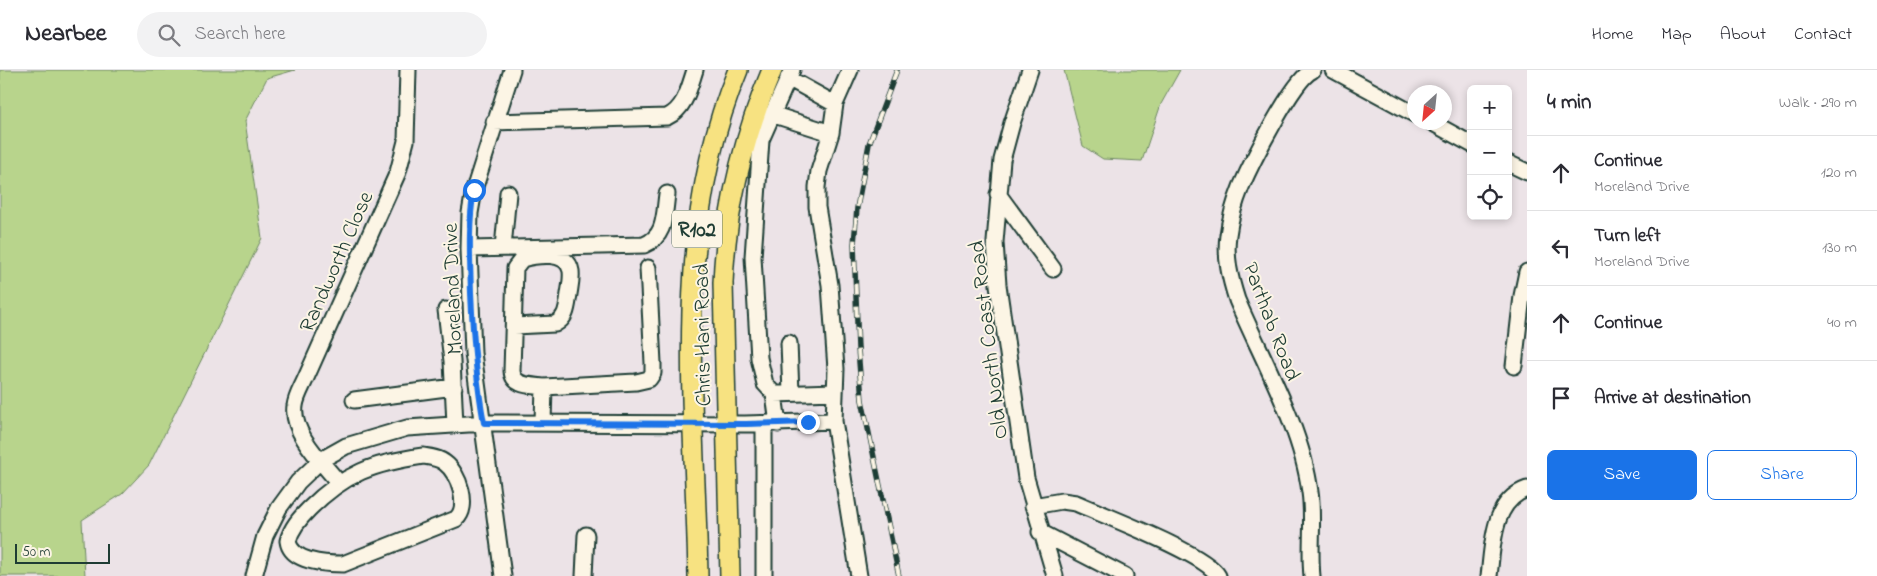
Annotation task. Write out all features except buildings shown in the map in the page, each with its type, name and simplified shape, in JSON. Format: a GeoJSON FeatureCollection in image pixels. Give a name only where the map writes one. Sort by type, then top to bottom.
{"type":"FeatureCollection","features":[{"type":"Feature","properties":{"kind":"main road","name":"Chris Hani Road"},"geometry":{"type":"LineString","coordinates":[[698,576],[693,422],[692,303],[699,210],[711,153],[726,100],[738,70]]}},
{"type":"Feature","properties":{"kind":"main road","name":"Chris Hani Road"},"geometry":{"type":"LineString","coordinates":[[730,576],[723,283],[724,242],[746,137],[784,73]]}},
{"type":"Feature","properties":{"kind":"street","name":"Moreland Drive"},"geometry":{"type":"LineString","coordinates":[[504,576],[473,353],[469,249],[470,213],[474,190],[512,70]]}},
{"type":"Feature","properties":{"kind":"street"},"geometry":{"type":"LineString","coordinates":[[494,122],[667,117],[679,109],[686,98],[695,70]]}},
{"type":"Feature","properties":{"kind":"street"},"geometry":{"type":"LineString","coordinates":[[850,70],[835,104],[831,133],[819,171],[817,208],[830,285],[836,369],[834,421],[859,576]]}},
{"type":"Feature","properties":{"kind":"street","name":"Old North Coast Road"},"geometry":{"type":"LineString","coordinates":[[1030,70],[1002,160],[995,242],[998,285],[1026,478],[1040,532],[1055,576]]}},
{"type":"Feature","properties":{"kind":"street","name":"Parthab Road"},"geometry":{"type":"LineString","coordinates":[[1312,576],[1309,552],[1310,494],[1303,456],[1237,300],[1229,276],[1226,258],[1228,236],[1242,186],[1298,83],[1313,70]]}},
{"type":"Feature","properties":{"kind":"street"},"geometry":{"type":"LineString","coordinates":[[1333,70],[1407,110]]}},
{"type":"Feature","properties":{"kind":"street","name":"Randworth Close"},"geometry":{"type":"LineString","coordinates":[[338,482],[302,434],[297,421],[295,407],[305,380],[398,172],[406,140],[410,72]]}},
{"type":"Feature","properties":{"kind":"street"},"geometry":{"type":"LineString","coordinates":[[764,576],[774,394],[765,384],[759,358],[753,285],[758,159],[761,140],[784,73],[835,104]]}},
{"type":"Feature","properties":{"kind":"street"},"geometry":{"type":"LineString","coordinates":[[771,114],[831,133]]}},
{"type":"Feature","properties":{"kind":"street"},"geometry":{"type":"LineString","coordinates":[[1446,130],[1467,142]]}},
{"type":"Feature","properties":{"kind":"street"},"geometry":{"type":"LineString","coordinates":[[1512,165],[1527,172]]}},
{"type":"Feature","properties":{"kind":"street"},"geometry":{"type":"LineString","coordinates":[[503,248],[508,193]]}},
{"type":"Feature","properties":{"kind":"street"},"geometry":{"type":"LineString","coordinates":[[469,249],[644,245],[656,239],[660,233],[667,194]]}},
{"type":"Feature","properties":{"kind":"street"},"geometry":{"type":"LineString","coordinates":[[998,194],[1053,269]]}},
{"type":"Feature","properties":{"kind":"street"},"geometry":{"type":"LineString","coordinates":[[514,326],[555,324],[562,321],[567,308],[572,273],[570,265],[558,256],[529,257],[522,259],[515,268],[513,377],[520,383],[544,386],[636,382],[649,379],[653,372],[653,362],[648,268]]}},
{"type":"Feature","properties":{"kind":"street"},"geometry":{"type":"LineString","coordinates":[[1514,366],[1522,296],[1527,272]]}},
{"type":"Feature","properties":{"kind":"street"},"geometry":{"type":"LineString","coordinates":[[446,310],[454,387],[455,425]]}},
{"type":"Feature","properties":{"kind":"street"},"geometry":{"type":"LineString","coordinates":[[789,343],[791,393]]}},
{"type":"Feature","properties":{"kind":"street"},"geometry":{"type":"LineString","coordinates":[[543,422],[544,386]]}},
{"type":"Feature","properties":{"kind":"street"},"geometry":{"type":"LineString","coordinates":[[354,400],[454,387]]}},
{"type":"Feature","properties":{"kind":"street"},"geometry":{"type":"LineString","coordinates":[[774,394],[834,392]]}},
{"type":"Feature","properties":{"kind":"street"},"geometry":{"type":"LineString","coordinates":[[254,576],[265,536],[279,508],[298,482],[321,460],[346,446],[407,428],[484,423],[543,422],[771,424],[834,421]]}},
{"type":"Feature","properties":{"kind":"street"},"geometry":{"type":"LineString","coordinates":[[423,456],[435,458],[446,463],[452,471],[462,492],[463,511],[456,520],[342,564],[324,563],[297,555],[289,546],[292,530],[305,513],[338,482],[392,459],[423,456]]}},
{"type":"Feature","properties":{"kind":"street"},"geometry":{"type":"LineString","coordinates":[[1490,576],[1501,510],[1510,498],[1527,489]]}},
{"type":"Feature","properties":{"kind":"street"},"geometry":{"type":"LineString","coordinates":[[1033,506],[1062,501],[1076,503],[1162,539],[1206,563],[1218,576]]}},
{"type":"Feature","properties":{"kind":"street"},"geometry":{"type":"LineString","coordinates":[[1040,532],[1125,576]]}},
{"type":"Feature","properties":{"kind":"street"},"geometry":{"type":"LineString","coordinates":[[584,576],[586,535]]}},
{"type":"Feature","properties":{"kind":"green space"},"geometry":{"type":"Polygon","coordinates":[[[0,70],[295,70],[267,78],[245,121],[262,238],[149,465],[122,494],[82,520],[85,576],[0,576],[0,70]]]}},
{"type":"Feature","properties":{"kind":"green space"},"geometry":{"type":"Polygon","coordinates":[[[1064,70],[1180,70],[1161,104],[1142,161],[1103,159],[1083,146],[1064,70]]]}},
{"type":"Feature","properties":{"kind":"railway"},"geometry":{"type":"LineString","coordinates":[[897,70],[869,144],[857,208],[854,244],[862,400],[899,576]]}},
{"type":"Feature","properties":{"kind":"route"},"geometry":{"type":"LineString","coordinates":[[474,190],[470,213],[469,249],[473,353],[484,423],[693,422],[778,424],[808,422]]}}]}
